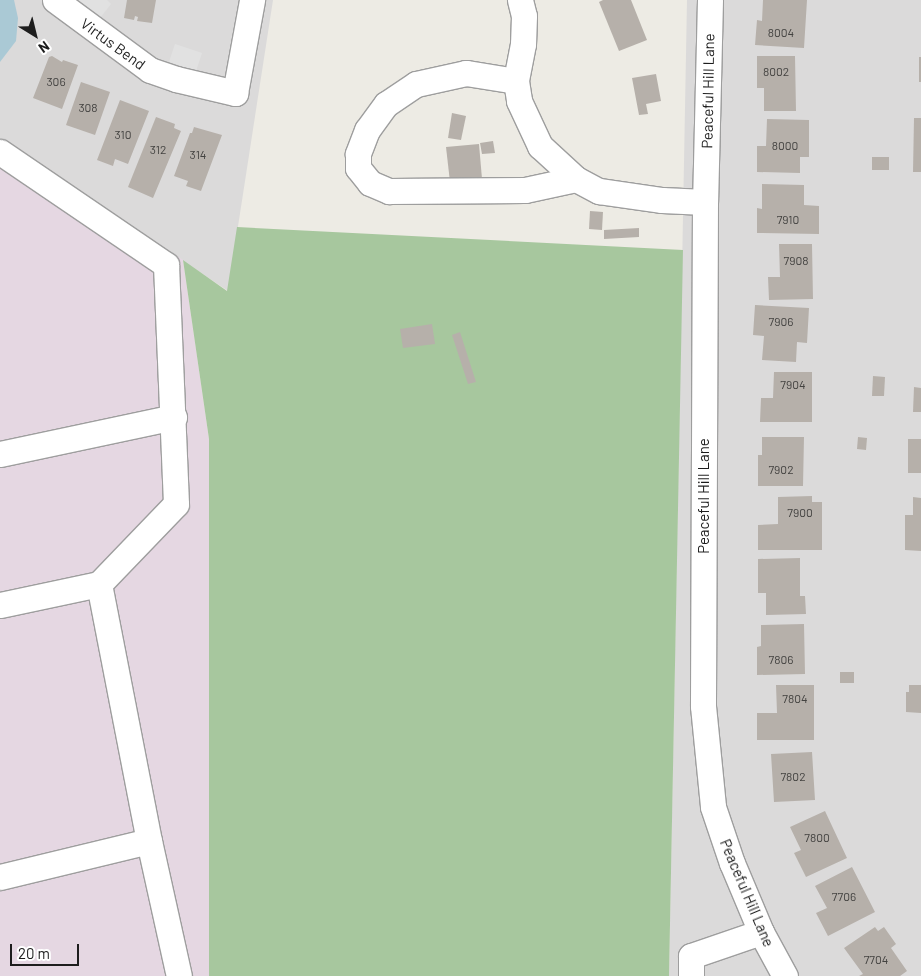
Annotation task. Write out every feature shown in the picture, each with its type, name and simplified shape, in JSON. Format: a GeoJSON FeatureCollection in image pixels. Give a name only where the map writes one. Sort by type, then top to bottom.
{"type":"FeatureCollection","features":[{"type":"Feature","properties":{"kind":"street","name":"Virtus Bend"},"geometry":{"type":"LineString","coordinates":[[55,0],[150,70],[176,79],[235,93],[252,0]]}},
{"type":"Feature","properties":{"kind":"street"},"geometry":{"type":"LineString","coordinates":[[520,0],[524,16],[523,44],[516,81],[518,101],[540,146],[576,179],[599,191],[662,200],[705,202]]}},
{"type":"Feature","properties":{"kind":"street","name":"Peaceful Hill Lane"},"geometry":{"type":"LineString","coordinates":[[710,0],[705,202],[702,706],[713,807],[732,863],[762,932],[785,976]]}},
{"type":"Feature","properties":{"kind":"street"},"geometry":{"type":"LineString","coordinates":[[516,81],[466,73],[416,84],[386,104],[367,130],[358,154],[358,168],[370,183],[389,192],[525,190],[576,179]]}},
{"type":"Feature","properties":{"kind":"street"},"geometry":{"type":"LineString","coordinates":[[0,152],[166,266],[174,417],[176,504],[99,584],[0,605]]}},
{"type":"Feature","properties":{"kind":"street"},"geometry":{"type":"LineString","coordinates":[[0,454],[174,417]]}},
{"type":"Feature","properties":{"kind":"street"},"geometry":{"type":"LineString","coordinates":[[99,584],[149,841],[179,976]]}},
{"type":"Feature","properties":{"kind":"street"},"geometry":{"type":"LineString","coordinates":[[0,878],[149,841]]}},
{"type":"Feature","properties":{"kind":"street"},"geometry":{"type":"LineString","coordinates":[[691,976],[691,956],[762,932]]}},
{"type":"Feature","properties":{"kind":"shaded area"},"geometry":{"type":"Polygon","coordinates":[[[0,0],[273,0],[228,291],[0,139],[0,0]]]}},
{"type":"Feature","properties":{"kind":"shaded area"},"geometry":{"type":"Polygon","coordinates":[[[77,0],[107,0],[111,4],[100,18],[77,0]]]}},
{"type":"Feature","properties":{"kind":"shaded area"},"geometry":{"type":"Polygon","coordinates":[[[687,0],[921,0],[921,976],[669,976],[687,0]]]}},
{"type":"Feature","properties":{"kind":"shaded area"},"geometry":{"type":"Polygon","coordinates":[[[175,44],[202,53],[196,71],[169,62],[175,44]]]}},
{"type":"Feature","properties":{"kind":"shaded area"},"geometry":{"type":"Polygon","coordinates":[[[0,139],[183,260],[209,439],[209,976],[0,976],[0,139]]]}},
{"type":"Feature","properties":{"kind":"green space"},"geometry":{"type":"Polygon","coordinates":[[[237,227],[683,250],[669,976],[209,976],[209,439],[183,260],[227,291],[237,227]]]}},
{"type":"Feature","properties":{"kind":"water"},"geometry":{"type":"Polygon","coordinates":[[[0,0],[14,0],[18,18],[16,41],[0,62],[0,0]]]}},
{"type":"Feature","properties":{"kind":"building"},"geometry":{"type":"Polygon","coordinates":[[[127,0],[156,0],[152,23],[137,21],[138,17],[135,16],[134,20],[124,18],[127,0]]]}},
{"type":"Feature","properties":{"kind":"building"},"geometry":{"type":"Polygon","coordinates":[[[603,0],[631,0],[647,40],[619,51],[599,2],[603,0]]]}},
{"type":"Feature","properties":{"kind":"building"},"geometry":{"type":"Polygon","coordinates":[[[763,0],[807,0],[804,48],[755,45],[757,20],[762,21],[763,0]]]}},
{"type":"Feature","properties":{"kind":"building"},"geometry":{"type":"Polygon","coordinates":[[[52,56],[62,62],[63,60],[78,65],[62,109],[33,98],[49,57],[52,56]]]}},
{"type":"Feature","properties":{"kind":"building"},"geometry":{"type":"Polygon","coordinates":[[[757,56],[795,56],[796,111],[764,111],[764,88],[757,88],[757,56]]]}},
{"type":"Feature","properties":{"kind":"building"},"geometry":{"type":"Polygon","coordinates":[[[919,57],[921,57],[921,82],[919,82],[919,57]]]}},
{"type":"Feature","properties":{"kind":"building"},"geometry":{"type":"Polygon","coordinates":[[[656,74],[661,101],[646,104],[648,114],[639,115],[632,78],[656,74]]]}},
{"type":"Feature","properties":{"kind":"building"},"geometry":{"type":"Polygon","coordinates":[[[81,82],[110,92],[95,135],[66,125],[81,82]]]}},
{"type":"Feature","properties":{"kind":"building"},"geometry":{"type":"Polygon","coordinates":[[[120,100],[149,111],[128,164],[115,159],[113,166],[97,160],[120,100]]]}},
{"type":"Feature","properties":{"kind":"building"},"geometry":{"type":"Polygon","coordinates":[[[452,113],[466,116],[461,140],[448,138],[452,113]]]}},
{"type":"Feature","properties":{"kind":"building"},"geometry":{"type":"Polygon","coordinates":[[[156,117],[175,124],[174,128],[181,131],[153,198],[128,187],[156,117]]]}},
{"type":"Feature","properties":{"kind":"building"},"geometry":{"type":"Polygon","coordinates":[[[914,118],[921,118],[921,172],[913,172],[914,118]]]}},
{"type":"Feature","properties":{"kind":"building"},"geometry":{"type":"Polygon","coordinates":[[[767,119],[809,120],[809,157],[800,157],[800,173],[757,172],[757,146],[766,146],[767,119]]]}},
{"type":"Feature","properties":{"kind":"building"},"geometry":{"type":"Polygon","coordinates":[[[194,127],[222,135],[201,191],[186,186],[188,181],[174,176],[194,127]]]}},
{"type":"Feature","properties":{"kind":"building"},"geometry":{"type":"Polygon","coordinates":[[[493,141],[495,153],[482,154],[480,143],[493,141]]]}},
{"type":"Feature","properties":{"kind":"building"},"geometry":{"type":"Polygon","coordinates":[[[479,144],[482,179],[450,182],[446,147],[479,144]]]}},
{"type":"Feature","properties":{"kind":"building"},"geometry":{"type":"Polygon","coordinates":[[[872,157],[889,157],[889,170],[872,170],[872,157]]]}},
{"type":"Feature","properties":{"kind":"building"},"geometry":{"type":"Polygon","coordinates":[[[762,184],[804,185],[804,205],[819,206],[819,234],[757,233],[757,208],[762,209],[762,184]]]}},
{"type":"Feature","properties":{"kind":"building"},"geometry":{"type":"Polygon","coordinates":[[[590,211],[603,212],[602,230],[589,229],[590,211]]]}},
{"type":"Feature","properties":{"kind":"building"},"geometry":{"type":"Polygon","coordinates":[[[639,228],[639,237],[604,239],[604,230],[639,228]]]}},
{"type":"Feature","properties":{"kind":"building"},"geometry":{"type":"Polygon","coordinates":[[[779,244],[812,244],[813,299],[769,300],[768,277],[780,277],[779,244]]]}},
{"type":"Feature","properties":{"kind":"building"},"geometry":{"type":"Polygon","coordinates":[[[755,305],[809,308],[807,343],[797,342],[796,362],[762,360],[764,336],[753,335],[755,305]]]}},
{"type":"Feature","properties":{"kind":"building"},"geometry":{"type":"Polygon","coordinates":[[[432,324],[435,344],[403,348],[400,329],[432,324]]]}},
{"type":"Feature","properties":{"kind":"building"},"geometry":{"type":"Polygon","coordinates":[[[460,332],[476,382],[468,384],[452,335],[460,332]]]}},
{"type":"Feature","properties":{"kind":"building"},"geometry":{"type":"Polygon","coordinates":[[[774,372],[812,372],[812,422],[760,422],[761,398],[773,398],[774,372]]]}},
{"type":"Feature","properties":{"kind":"building"},"geometry":{"type":"Polygon","coordinates":[[[873,376],[885,377],[884,396],[872,396],[873,376]]]}},
{"type":"Feature","properties":{"kind":"building"},"geometry":{"type":"Polygon","coordinates":[[[914,387],[921,388],[921,412],[913,412],[914,387]]]}},
{"type":"Feature","properties":{"kind":"building"},"geometry":{"type":"Polygon","coordinates":[[[762,437],[804,437],[803,486],[758,486],[758,455],[762,455],[762,437]]]}},
{"type":"Feature","properties":{"kind":"building"},"geometry":{"type":"Polygon","coordinates":[[[858,437],[867,438],[866,450],[857,449],[858,437]]]}},
{"type":"Feature","properties":{"kind":"building"},"geometry":{"type":"Polygon","coordinates":[[[908,439],[921,439],[921,473],[908,473],[908,439]]]}},
{"type":"Feature","properties":{"kind":"building"},"geometry":{"type":"Polygon","coordinates":[[[812,496],[812,502],[822,502],[822,550],[758,550],[758,525],[778,524],[778,497],[812,496]]]}},
{"type":"Feature","properties":{"kind":"building"},"geometry":{"type":"Polygon","coordinates":[[[913,497],[921,498],[921,551],[905,550],[905,515],[913,515],[913,497]]]}},
{"type":"Feature","properties":{"kind":"building"},"geometry":{"type":"Polygon","coordinates":[[[800,558],[800,596],[805,596],[806,614],[766,615],[766,593],[758,593],[758,559],[800,558]]]}},
{"type":"Feature","properties":{"kind":"building"},"geometry":{"type":"Polygon","coordinates":[[[804,624],[805,674],[757,675],[757,647],[761,646],[761,625],[804,624]]]}},
{"type":"Feature","properties":{"kind":"building"},"geometry":{"type":"Polygon","coordinates":[[[840,672],[854,672],[854,683],[840,683],[840,672]]]}},
{"type":"Feature","properties":{"kind":"building"},"geometry":{"type":"Polygon","coordinates":[[[776,685],[814,685],[814,740],[757,740],[757,713],[777,713],[776,685]]]}},
{"type":"Feature","properties":{"kind":"building"},"geometry":{"type":"Polygon","coordinates":[[[909,685],[921,685],[921,713],[906,712],[906,692],[909,692],[909,685]]]}},
{"type":"Feature","properties":{"kind":"building"},"geometry":{"type":"Polygon","coordinates":[[[812,752],[815,800],[774,802],[771,754],[812,752]]]}},
{"type":"Feature","properties":{"kind":"building"},"geometry":{"type":"Polygon","coordinates":[[[825,811],[847,858],[806,877],[794,853],[801,850],[790,827],[825,811]]]}},
{"type":"Feature","properties":{"kind":"building"},"geometry":{"type":"Polygon","coordinates":[[[852,867],[875,912],[828,936],[816,913],[827,908],[815,886],[852,867]]]}},
{"type":"Feature","properties":{"kind":"building"},"geometry":{"type":"Polygon","coordinates":[[[875,927],[878,931],[884,927],[896,944],[891,948],[907,971],[900,976],[859,976],[863,974],[844,948],[875,927]]]}}]}
